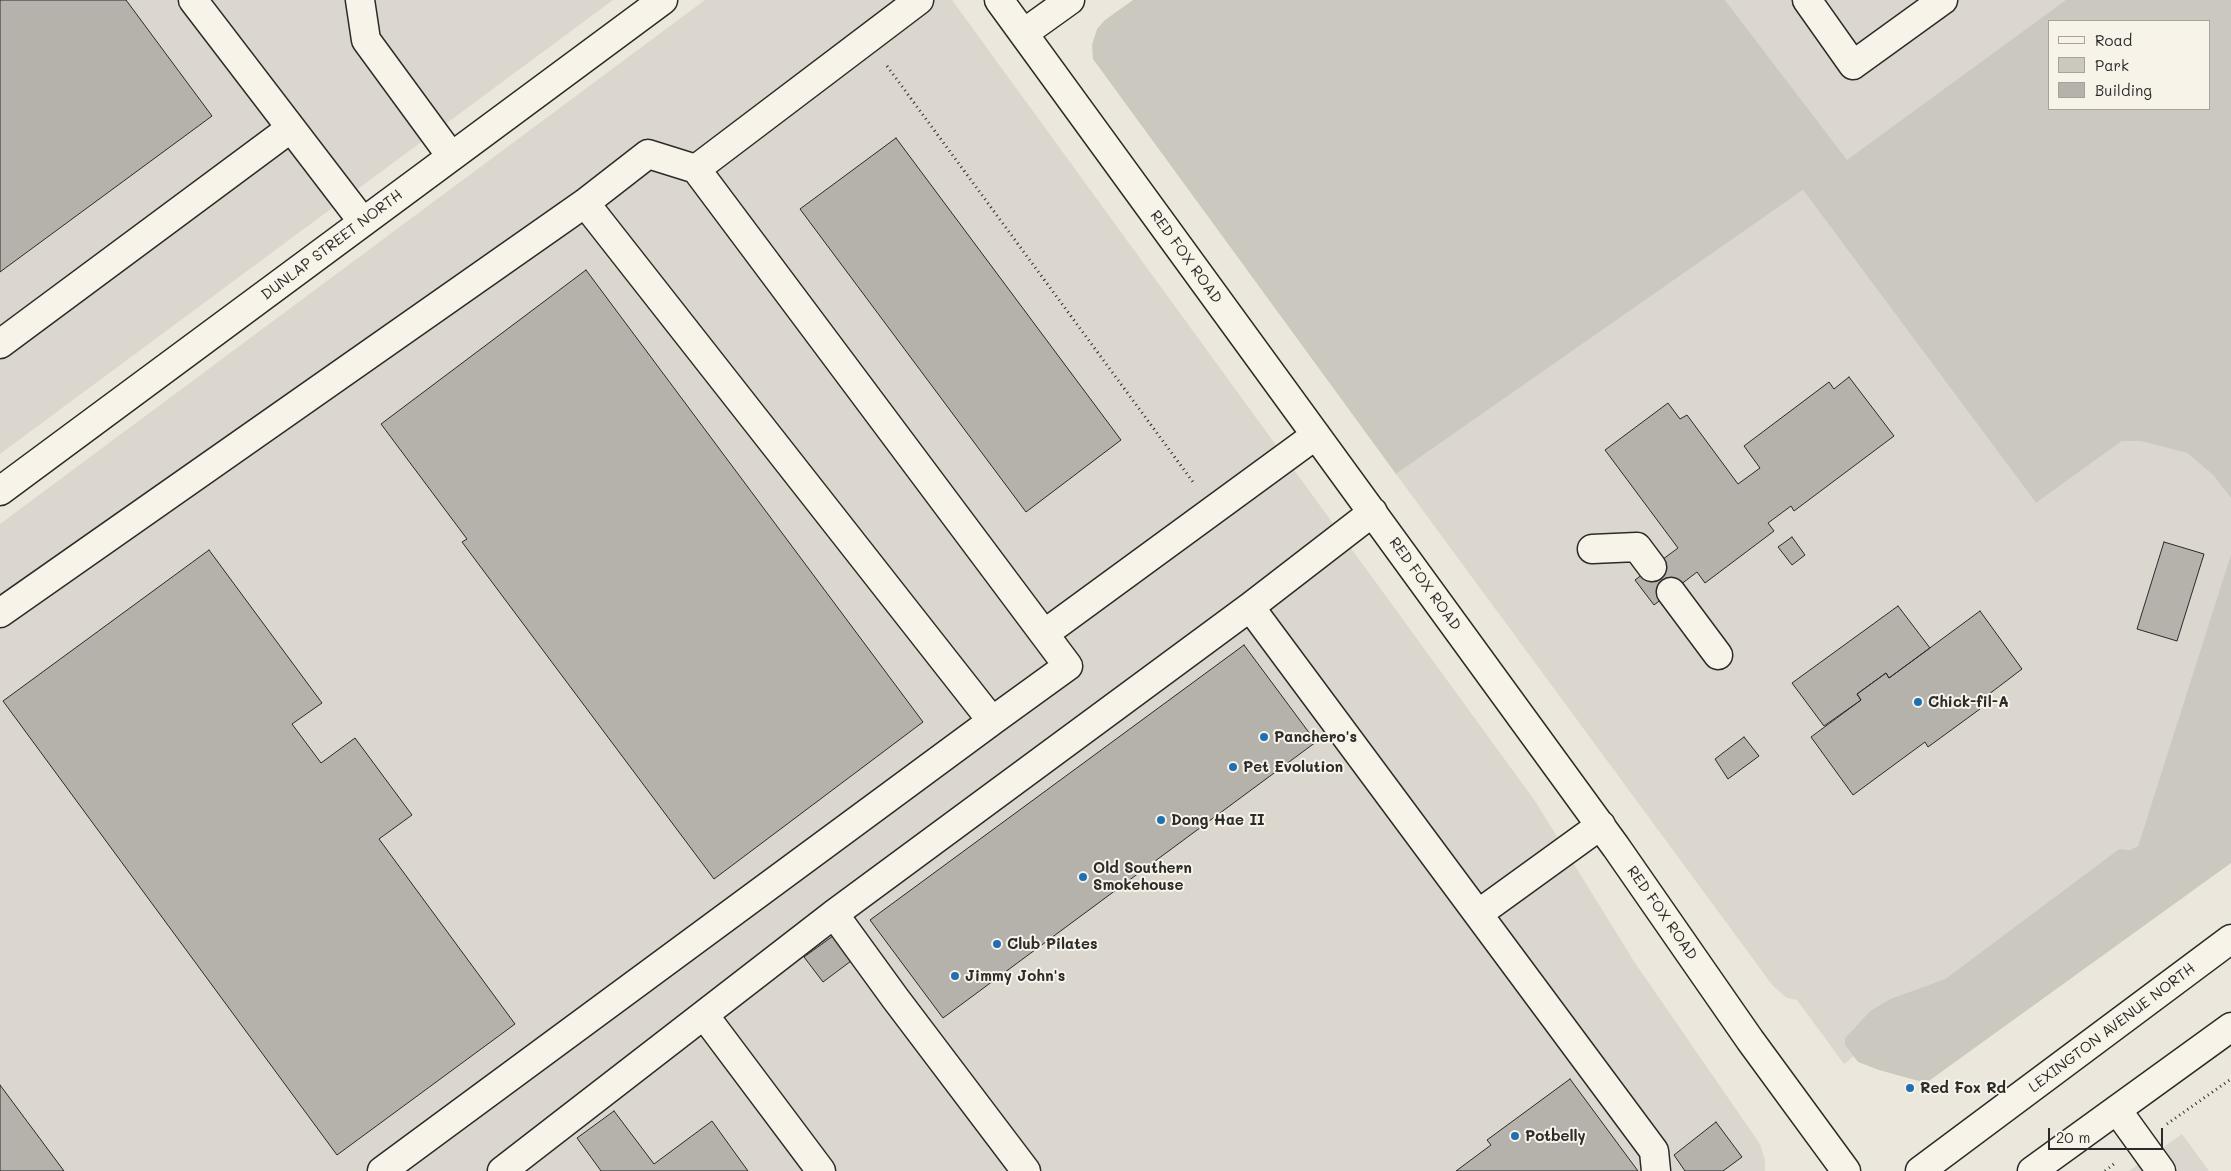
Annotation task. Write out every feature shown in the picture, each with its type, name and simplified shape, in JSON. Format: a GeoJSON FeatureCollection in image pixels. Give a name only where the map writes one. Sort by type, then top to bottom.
{"type":"FeatureCollection","features":[{"type":"Feature","properties":{"kind":"street"},"geometry":{"type":"LineString","coordinates":[[193,0],[363,222]]}},
{"type":"Feature","properties":{"kind":"street"},"geometry":{"type":"LineString","coordinates":[[360,0],[366,40],[451,156]]}},
{"type":"Feature","properties":{"kind":"street","name":"DUNLAP STREET NORTH"},"geometry":{"type":"LineString","coordinates":[[0,491],[663,0]]}},
{"type":"Feature","properties":{"kind":"street"},"geometry":{"type":"LineString","coordinates":[[696,169],[919,0]]}},
{"type":"Feature","properties":{"kind":"street","name":"RED FOX ROAD"},"geometry":{"type":"LineString","coordinates":[[1000,0],[1600,825],[1750,1040],[1846,1171]]}},
{"type":"Feature","properties":{"kind":"street"},"geometry":{"type":"LineString","coordinates":[[1024,33],[1070,0]]}},
{"type":"Feature","properties":{"kind":"street"},"geometry":{"type":"LineString","coordinates":[[1807,0],[1853,65],[1943,0]]}},
{"type":"Feature","properties":{"kind":"street"},"geometry":{"type":"LineString","coordinates":[[0,344],[291,128]]}},
{"type":"Feature","properties":{"kind":"street"},"geometry":{"type":"LineString","coordinates":[[0,613],[585,203],[648,154],[696,169],[1068,666],[382,1171]]}},
{"type":"Feature","properties":{"kind":"street"},"geometry":{"type":"LineString","coordinates":[[585,203],[992,721]]}},
{"type":"Feature","properties":{"kind":"street"},"geometry":{"type":"LineString","coordinates":[[1044,634],[1316,435]]}},
{"type":"Feature","properties":{"kind":"street"},"geometry":{"type":"LineString","coordinates":[[502,1171],[834,914],[1250,606],[1373,512]]}},
{"type":"Feature","properties":{"kind":"street"},"geometry":{"type":"LineString","coordinates":[[1592,549],[1636,547],[1652,567]]}},
{"type":"Feature","properties":{"kind":"street"},"geometry":{"type":"LineString","coordinates":[[1671,592],[1718,655]]}},
{"type":"Feature","properties":{"kind":"street"},"geometry":{"type":"LineString","coordinates":[[1250,606],[1478,914],[1655,1161]]}},
{"type":"Feature","properties":{"kind":"street"},"geometry":{"type":"LineString","coordinates":[[1478,914],[1600,825]]}},
{"type":"Feature","properties":{"kind":"street"},"geometry":{"type":"LineString","coordinates":[[834,914],[1026,1171]]}},
{"type":"Feature","properties":{"kind":"street","name":"LEXINGTON AVENUE NORTH"},"geometry":{"type":"LineString","coordinates":[[1920,1171],[2231,939]]}},
{"type":"Feature","properties":{"kind":"street"},"geometry":{"type":"LineString","coordinates":[[704,1015],[821,1171]]}},
{"type":"Feature","properties":{"kind":"street"},"geometry":{"type":"LineString","coordinates":[[2032,1171],[2231,1027]]}},
{"type":"Feature","properties":{"kind":"street"},"geometry":{"type":"LineString","coordinates":[[2117,1110],[2161,1171]]}},
{"type":"Feature","properties":{"kind":"path"},"geometry":{"type":"LineString","coordinates":[[867,40],[1214,510]]}},
{"type":"Feature","properties":{"kind":"shaded area"},"geometry":{"type":"Polygon","coordinates":[[[0,0],[613,0],[0,454],[0,0]]]}},
{"type":"Feature","properties":{"kind":"shaded area"},"geometry":{"type":"Polygon","coordinates":[[[705,0],[952,0],[1535,801],[1635,963],[1760,1144],[1765,1160],[1765,1171],[0,1171],[0,524],[705,0]]]}},
{"type":"Feature","properties":{"kind":"shaded area"},"geometry":{"type":"Polygon","coordinates":[[[1725,0],[2080,0],[2051,20],[2048,20],[2048,22],[1847,161],[1725,0]]]}},
{"type":"Feature","properties":{"kind":"shaded area"},"geometry":{"type":"Polygon","coordinates":[[[1803,190],[2036,503],[2122,441],[2140,441],[2187,453],[2213,475],[2231,498],[2231,554],[2138,846],[2130,850],[2119,849],[1945,979],[1890,999],[1870,1011],[1845,1038],[1849,1051],[1854,1056],[1844,1064],[1797,1000],[1787,998],[1773,986],[1396,474],[1803,190]]]}},
{"type":"Feature","properties":{"kind":"shaded area"},"geometry":{"type":"Polygon","coordinates":[[[2182,1134],[2209,1171],[2129,1171],[2182,1134]]]}},
{"type":"Feature","properties":{"kind":"green space"},"geometry":{"type":"Polygon","coordinates":[[[1133,0],[1725,0],[1847,160],[2066,0],[2231,0],[2231,498],[2213,475],[2187,453],[2140,441],[2122,441],[2036,503],[1803,190],[1396,474],[1093,59],[1092,45],[1097,29],[1105,20],[1133,0]]]}},
{"type":"Feature","properties":{"kind":"green space"},"geometry":{"type":"Polygon","coordinates":[[[2231,554],[2231,863],[1926,1083],[1858,1062],[1845,1045],[1845,1038],[1870,1011],[1890,999],[1945,979],[2119,849],[2130,850],[2138,846],[2231,554]]]}},
{"type":"Feature","properties":{"kind":"building"},"geometry":{"type":"Polygon","coordinates":[[[0,0],[126,0],[212,116],[0,272],[0,0]]]}},
{"type":"Feature","properties":{"kind":"building"},"geometry":{"type":"Polygon","coordinates":[[[896,138],[1121,440],[1026,512],[800,209],[896,138]]]}},
{"type":"Feature","properties":{"kind":"building"},"geometry":{"type":"Polygon","coordinates":[[[586,270],[923,722],[714,879],[462,542],[467,539],[381,424],[586,270]]]}},
{"type":"Feature","properties":{"kind":"building"},"geometry":{"type":"Polygon","coordinates":[[[1849,377],[1894,436],[1794,511],[1791,506],[1768,523],[1774,531],[1705,583],[1697,572],[1654,605],[1635,580],[1678,548],[1605,450],[1668,403],[1680,419],[1687,415],[1738,484],[1760,468],[1744,446],[1829,382],[1834,389],[1849,377]]]}},
{"type":"Feature","properties":{"kind":"building"},"geometry":{"type":"Polygon","coordinates":[[[1792,537],[1805,555],[1792,565],[1778,547],[1792,537]]]}},
{"type":"Feature","properties":{"kind":"building"},"geometry":{"type":"Polygon","coordinates":[[[2164,542],[2204,554],[2177,641],[2137,629],[2164,542]]]}},
{"type":"Feature","properties":{"kind":"building"},"geometry":{"type":"Polygon","coordinates":[[[209,550],[322,703],[292,724],[321,763],[355,738],[412,815],[379,839],[515,1024],[337,1155],[3,701],[209,550]]]}},
{"type":"Feature","properties":{"kind":"building"},"geometry":{"type":"Polygon","coordinates":[[[1898,606],[1930,648],[1889,678],[1886,673],[1857,694],[1861,700],[1824,726],[1792,683],[1898,606]]]}},
{"type":"Feature","properties":{"kind":"building","name":"Chick-fil-A"},"geometry":{"type":"Polygon","coordinates":[[[1980,611],[2022,669],[1976,704],[1980,709],[1928,747],[1925,742],[1853,795],[1811,737],[1861,700],[1857,694],[1886,673],[1889,678],[1980,611]]]}},
{"type":"Feature","properties":{"kind":"building"},"geometry":{"type":"Polygon","coordinates":[[[1244,645],[1316,742],[943,1018],[870,920],[1244,645]]]}},
{"type":"Feature","properties":{"kind":"building"},"geometry":{"type":"Polygon","coordinates":[[[1744,737],[1759,756],[1728,779],[1715,759],[1744,737]]]}},
{"type":"Feature","properties":{"kind":"building"},"geometry":{"type":"Polygon","coordinates":[[[833,936],[851,961],[823,982],[804,957],[833,936]]]}},
{"type":"Feature","properties":{"kind":"building"},"geometry":{"type":"Polygon","coordinates":[[[1570,1079],[1638,1171],[1456,1171],[1491,1145],[1487,1140],[1570,1079]]]}},
{"type":"Feature","properties":{"kind":"building"},"geometry":{"type":"Polygon","coordinates":[[[0,1085],[64,1171],[0,1171],[0,1085]]]}},
{"type":"Feature","properties":{"kind":"building"},"geometry":{"type":"Polygon","coordinates":[[[614,1111],[654,1164],[712,1121],[748,1171],[601,1171],[577,1138],[614,1111]]]}},
{"type":"Feature","properties":{"kind":"building"},"geometry":{"type":"Polygon","coordinates":[[[1716,1122],[1742,1157],[1723,1171],[1685,1171],[1674,1155],[1716,1122]]]}},
{"type":"Feature","properties":{"kind":"place","name":"Chick-fil-A"},"geometry":{"type":"Point","coordinates":[1918,702]}},
{"type":"Feature","properties":{"kind":"place","name":"Panchero's"},"geometry":{"type":"Point","coordinates":[1264,737]}},
{"type":"Feature","properties":{"kind":"place","name":"Pet Evolution"},"geometry":{"type":"Point","coordinates":[1233,767]}},
{"type":"Feature","properties":{"kind":"place","name":"Dong Hae II"},"geometry":{"type":"Point","coordinates":[1161,820]}},
{"type":"Feature","properties":{"kind":"place","name":"Old Southern Smokehouse"},"geometry":{"type":"Point","coordinates":[1083,877]}},
{"type":"Feature","properties":{"kind":"place","name":"Club Pilates"},"geometry":{"type":"Point","coordinates":[997,944]}},
{"type":"Feature","properties":{"kind":"place","name":"Jimmy John's"},"geometry":{"type":"Point","coordinates":[955,976]}},
{"type":"Feature","properties":{"kind":"place","name":"Red Fox Rd"},"geometry":{"type":"Point","coordinates":[1910,1088]}},
{"type":"Feature","properties":{"kind":"place","name":"Potbelly"},"geometry":{"type":"Point","coordinates":[1515,1136]}}]}
